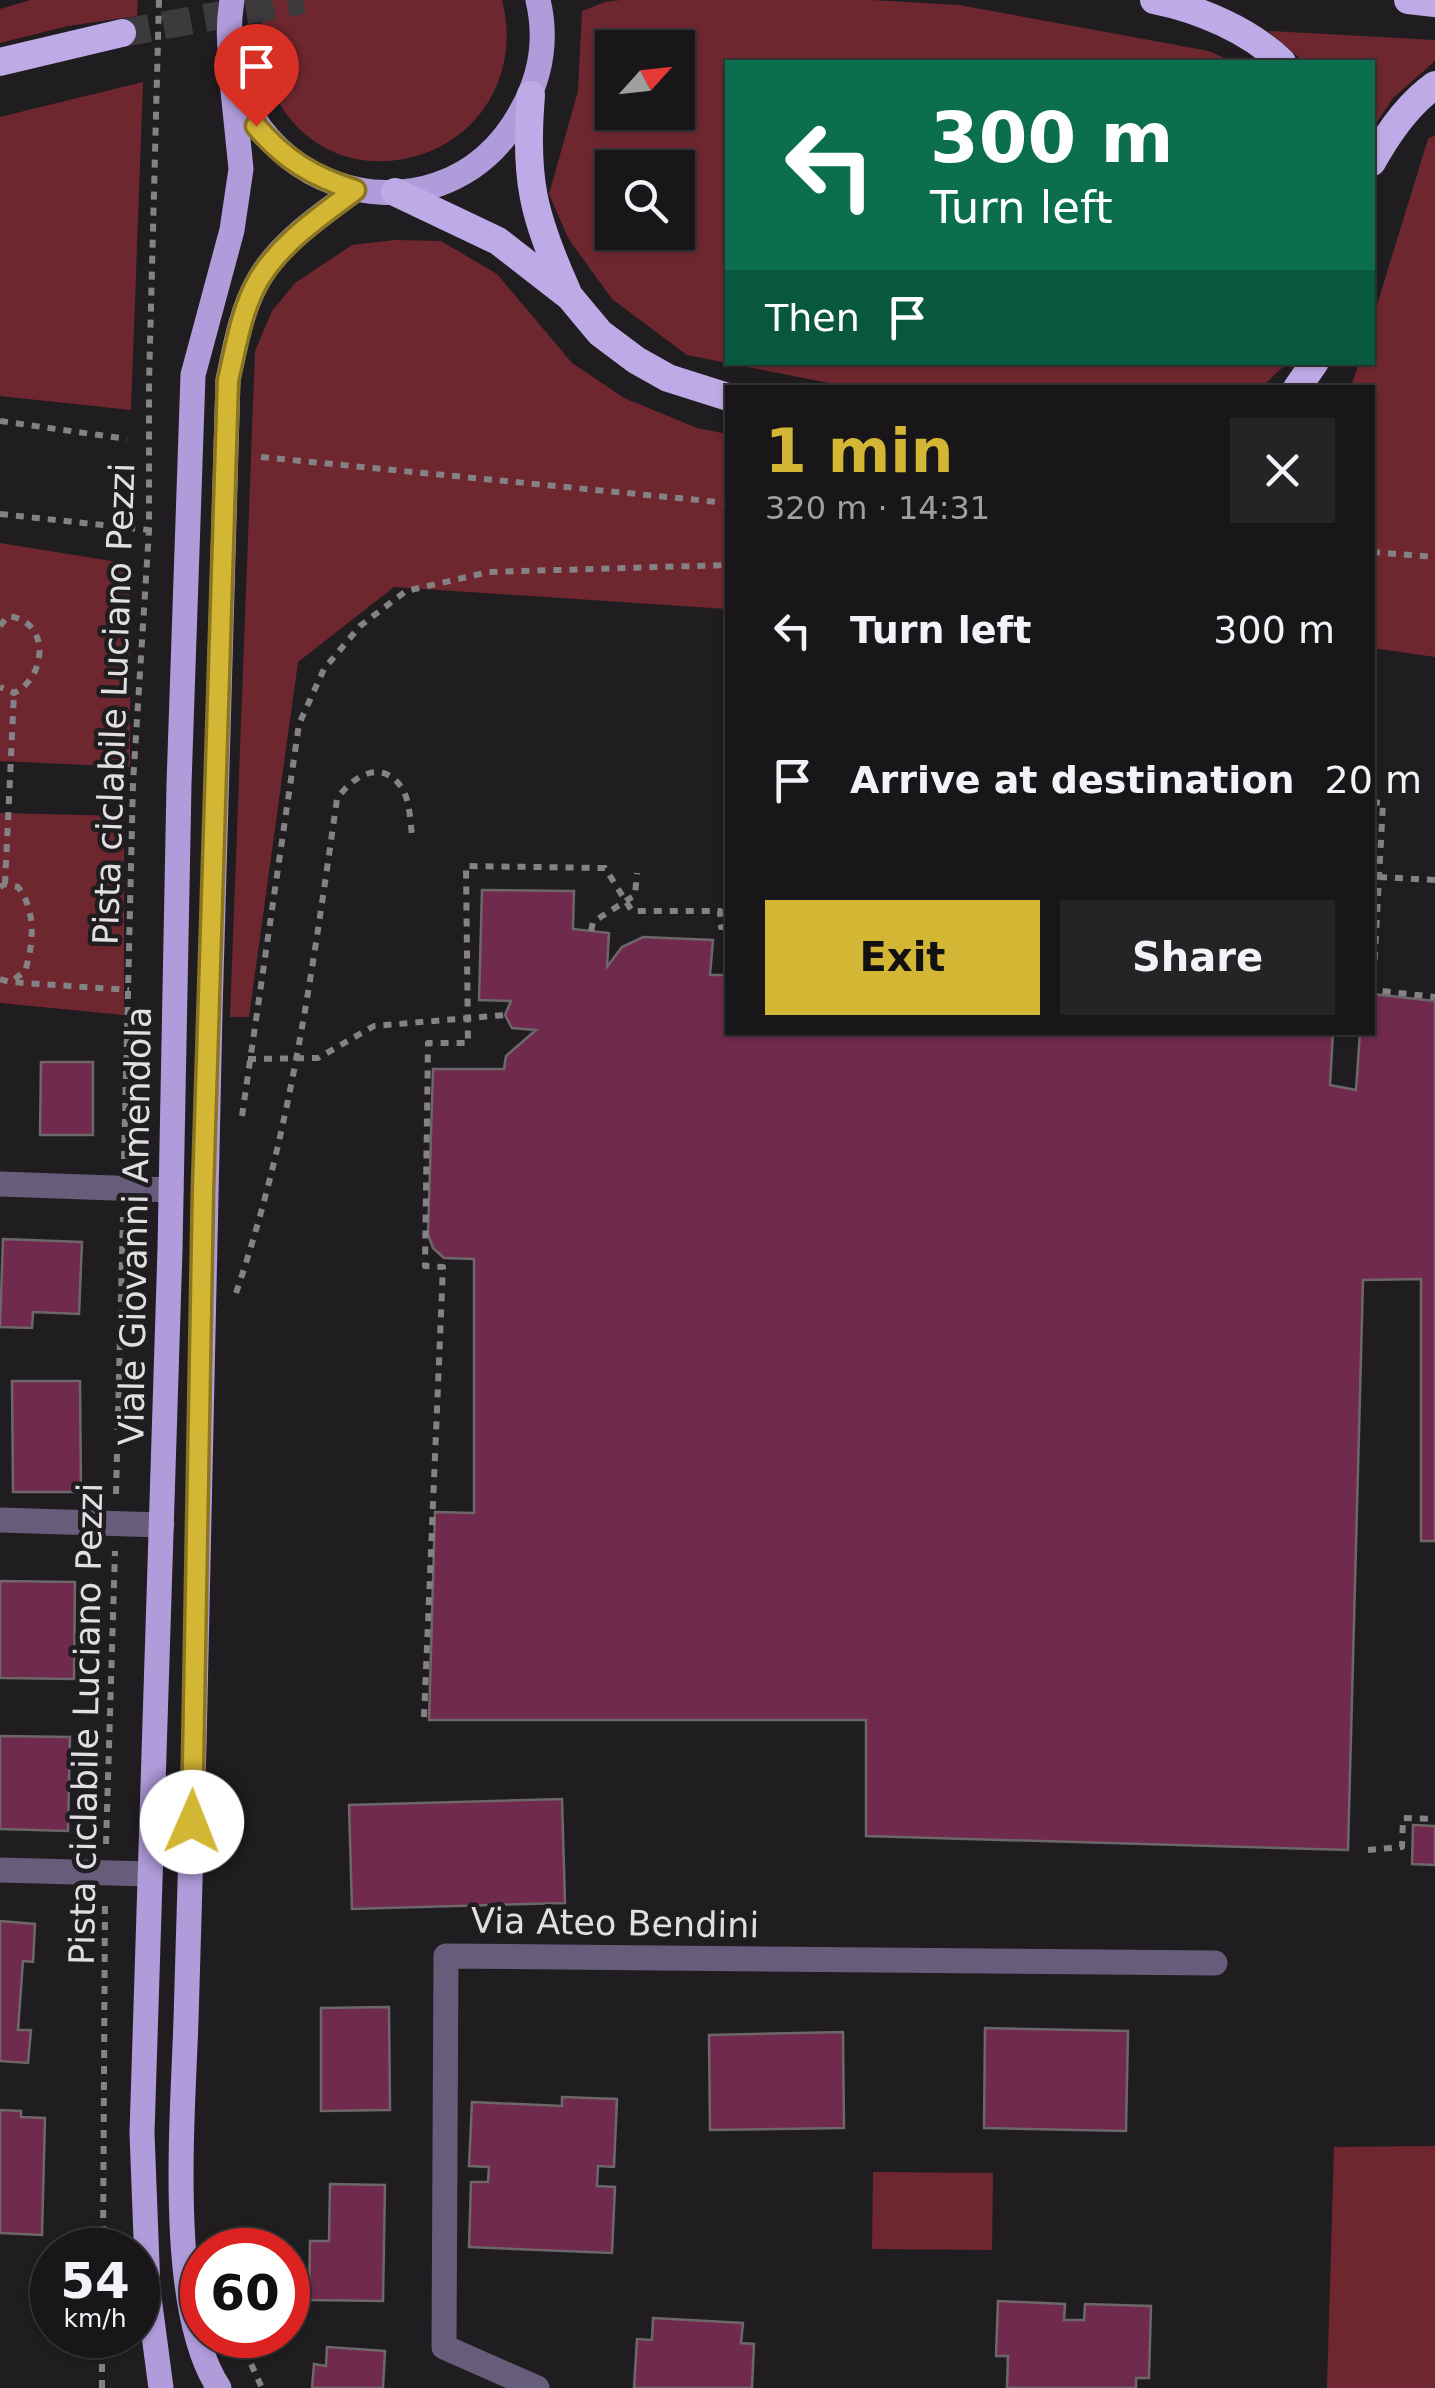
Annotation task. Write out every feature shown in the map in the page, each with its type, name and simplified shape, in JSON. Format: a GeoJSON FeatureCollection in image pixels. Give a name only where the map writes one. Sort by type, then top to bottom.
{"type":"FeatureCollection","features":[{"type":"Feature","properties":{"kind":"highway"},"geometry":{"type":"LineString","coordinates":[[1154,0],[1175,4],[1233,27],[1279,60]]}},
{"type":"Feature","properties":{"kind":"highway"},"geometry":{"type":"LineString","coordinates":[[1408,0],[1435,3]]}},
{"type":"Feature","properties":{"kind":"highway"},"geometry":{"type":"LineString","coordinates":[[0,62],[122,33]]}},
{"type":"Feature","properties":{"kind":"highway"},"geometry":{"type":"LineString","coordinates":[[1375,156],[1420,95],[1435,85]]}},
{"type":"Feature","properties":{"kind":"highway"},"geometry":{"type":"LineString","coordinates":[[531,95],[530,184],[541,231],[570,297]]}},
{"type":"Feature","properties":{"kind":"highway"},"geometry":{"type":"LineString","coordinates":[[395,192],[498,241],[570,297],[600,334],[636,360],[668,378],[725,396]]}},
{"type":"Feature","properties":{"kind":"main road","name":"Viale Giovanni Amendola"},"geometry":{"type":"LineString","coordinates":[[161,2388],[148,2290],[142,2134],[193,375],[232,230],[241,169],[227,29],[232,0]]}},
{"type":"Feature","properties":{"kind":"main road"},"geometry":{"type":"LineString","coordinates":[[231,71],[256,126],[300,167],[355,190],[395,192],[430,186],[462,172],[491,152],[514,126],[531,95],[539,68],[543,40],[538,0]]}},
{"type":"Feature","properties":{"kind":"main road","name":"Viale Giovanni Amendola"},"geometry":{"type":"LineString","coordinates":[[220,2388],[198,2343],[186,2281],[182,2160],[228,380],[241,324],[258,281],[309,224],[355,190]]}},
{"type":"Feature","properties":{"kind":"street"},"geometry":{"type":"LineString","coordinates":[[0,1184],[171,1190]]}},
{"type":"Feature","properties":{"kind":"street"},"geometry":{"type":"LineString","coordinates":[[0,1520],[162,1525]]}},
{"type":"Feature","properties":{"kind":"street"},"geometry":{"type":"LineString","coordinates":[[0,1870],[150,1874]]}},
{"type":"Feature","properties":{"kind":"street","name":"Via Ateo Bendini"},"geometry":{"type":"LineString","coordinates":[[537,2388],[444,2347],[446,1956],[1215,1963]]}},
{"type":"Feature","properties":{"kind":"path","name":"Pista ciclabile Luciano Pezzi"},"geometry":{"type":"LineString","coordinates":[[103,2228],[105,1872],[133,783],[149,530],[149,382],[160,0]]}},
{"type":"Feature","properties":{"kind":"path"},"geometry":{"type":"LineString","coordinates":[[0,422],[127,439]]}},
{"type":"Feature","properties":{"kind":"path"},"geometry":{"type":"LineString","coordinates":[[262,457],[725,503]]}},
{"type":"Feature","properties":{"kind":"path"},"geometry":{"type":"LineString","coordinates":[[0,514],[149,530]]}},
{"type":"Feature","properties":{"kind":"path"},"geometry":{"type":"LineString","coordinates":[[1375,552],[1435,557]]}},
{"type":"Feature","properties":{"kind":"path"},"geometry":{"type":"LineString","coordinates":[[240,1131],[300,724],[324,669],[360,626],[406,591],[488,572],[725,565]]}},
{"type":"Feature","properties":{"kind":"path"},"geometry":{"type":"LineString","coordinates":[[0,626],[8,616],[18,617],[28,622],[39,640],[36,674],[28,686],[14,693],[0,687]]}},
{"type":"Feature","properties":{"kind":"path"},"geometry":{"type":"LineString","coordinates":[[10,982],[25,971],[32,920],[28,900],[18,887],[2,886],[14,693]]}},
{"type":"Feature","properties":{"kind":"path"},"geometry":{"type":"LineString","coordinates":[[231,1271],[231,1309],[272,1173],[298,1058],[337,799],[360,774],[370,771],[392,778],[407,800],[412,835]]}},
{"type":"Feature","properties":{"kind":"path"},"geometry":{"type":"LineString","coordinates":[[1375,802],[1383,803],[1375,942]]}},
{"type":"Feature","properties":{"kind":"path"},"geometry":{"type":"LineString","coordinates":[[424,1717],[443,1266],[425,1266],[428,1042],[468,1043],[466,866],[605,868],[632,911],[720,911],[721,927],[725,927]]}},
{"type":"Feature","properties":{"kind":"path"},"geometry":{"type":"LineString","coordinates":[[592,931],[593,922],[635,895],[637,872]]}},
{"type":"Feature","properties":{"kind":"path"},"geometry":{"type":"LineString","coordinates":[[1379,877],[1435,880]]}},
{"type":"Feature","properties":{"kind":"path"},"geometry":{"type":"LineString","coordinates":[[0,979],[130,990]]}},
{"type":"Feature","properties":{"kind":"path"},"geometry":{"type":"LineString","coordinates":[[1375,990],[1435,996]]}},
{"type":"Feature","properties":{"kind":"path"},"geometry":{"type":"LineString","coordinates":[[208,1060],[318,1058],[374,1026],[505,1015]]}},
{"type":"Feature","properties":{"kind":"path"},"geometry":{"type":"LineString","coordinates":[[127,1062],[174,1060]]}},
{"type":"Feature","properties":{"kind":"path"},"geometry":{"type":"LineString","coordinates":[[1368,1850],[1402,1847],[1403,1818],[1435,1819]]}},
{"type":"Feature","properties":{"kind":"path"},"geometry":{"type":"LineString","coordinates":[[102,2358],[102,2388]]}},
{"type":"Feature","properties":{"kind":"path"},"geometry":{"type":"LineString","coordinates":[[248,2358],[262,2388]]}},
{"type":"Feature","properties":{"kind":"shaded area"},"geometry":{"type":"Polygon","coordinates":[[[31,0],[138,0],[137,16],[68,26],[0,43],[0,9],[31,0]]]}},
{"type":"Feature","properties":{"kind":"shaded area"},"geometry":{"type":"Polygon","coordinates":[[[264,0],[502,0],[507,30],[505,58],[497,85],[484,109],[466,129],[417,156],[387,161],[356,159],[328,149],[304,133],[285,112],[271,87],[260,30],[264,0]]]}},
{"type":"Feature","properties":{"kind":"shaded area"},"geometry":{"type":"Polygon","coordinates":[[[621,0],[872,0],[959,5],[1209,51],[1229,60],[725,60],[725,363],[687,355],[612,299],[568,238],[549,194],[578,91],[582,11],[621,0]]]}},
{"type":"Feature","properties":{"kind":"shaded area"},"geometry":{"type":"Polygon","coordinates":[[[1268,31],[1435,40],[1435,61],[1393,98],[1375,125],[1375,60],[1302,60],[1268,31]]]}},
{"type":"Feature","properties":{"kind":"shaded area"},"geometry":{"type":"Polygon","coordinates":[[[143,82],[131,410],[0,396],[0,117],[143,82]]]}},
{"type":"Feature","properties":{"kind":"shaded area"},"geometry":{"type":"Polygon","coordinates":[[[1435,135],[1435,657],[1375,648],[1375,385],[1352,385],[1358,365],[1375,365],[1375,311],[1428,139],[1435,135]]]}},
{"type":"Feature","properties":{"kind":"shaded area"},"geometry":{"type":"Polygon","coordinates":[[[395,240],[441,241],[497,274],[572,363],[624,398],[697,428],[725,434],[725,609],[394,587],[298,662],[249,1017],[230,1017],[255,351],[272,311],[295,283],[352,245],[395,240]]]}},
{"type":"Feature","properties":{"kind":"shaded area"},"geometry":{"type":"Polygon","coordinates":[[[738,365],[1285,365],[1264,385],[839,385],[738,365]]]}},
{"type":"Feature","properties":{"kind":"shaded area"},"geometry":{"type":"Polygon","coordinates":[[[0,543],[130,564],[130,767],[0,761],[0,543]]]}},
{"type":"Feature","properties":{"kind":"shaded area"},"geometry":{"type":"Polygon","coordinates":[[[0,813],[124,816],[124,1015],[0,1003],[0,813]]]}},
{"type":"Feature","properties":{"kind":"shaded area"},"geometry":{"type":"Polygon","coordinates":[[[1435,2146],[1435,2388],[1327,2388],[1334,2147],[1435,2146]]]}},
{"type":"Feature","properties":{"kind":"shaded area"},"geometry":{"type":"Polygon","coordinates":[[[873,2172],[993,2173],[992,2250],[872,2249],[873,2172]]]}},
{"type":"Feature","properties":{"kind":"building"},"geometry":{"type":"Polygon","coordinates":[[[482,890],[574,891],[573,929],[609,933],[607,967],[622,947],[643,937],[713,940],[710,975],[725,975],[725,1035],[1333,1035],[1330,1085],[1356,1090],[1360,1035],[1375,1035],[1375,994],[1435,1001],[1435,1541],[1421,1541],[1421,1279],[1363,1280],[1348,1850],[866,1836],[866,1720],[429,1720],[435,1512],[474,1513],[474,1259],[444,1258],[433,1248],[428,1234],[433,1069],[504,1069],[506,1056],[536,1030],[512,1028],[505,1015],[511,1001],[479,1000],[482,890]]]}},
{"type":"Feature","properties":{"kind":"building"},"geometry":{"type":"Polygon","coordinates":[[[41,1062],[93,1062],[93,1135],[40,1135],[41,1062]]]}},
{"type":"Feature","properties":{"kind":"building"},"geometry":{"type":"Polygon","coordinates":[[[3,1239],[82,1242],[79,1314],[33,1312],[32,1328],[0,1327],[3,1239]]]}},
{"type":"Feature","properties":{"kind":"building"},"geometry":{"type":"Polygon","coordinates":[[[12,1381],[80,1381],[81,1492],[13,1492],[12,1381]]]}},
{"type":"Feature","properties":{"kind":"building"},"geometry":{"type":"Polygon","coordinates":[[[0,1581],[75,1582],[74,1679],[0,1678],[0,1581]]]}},
{"type":"Feature","properties":{"kind":"building"},"geometry":{"type":"Polygon","coordinates":[[[0,1736],[70,1737],[68,1831],[0,1829],[0,1736]]]}},
{"type":"Feature","properties":{"kind":"building"},"geometry":{"type":"Polygon","coordinates":[[[562,1799],[565,1903],[352,1909],[349,1805],[562,1799]]]}},
{"type":"Feature","properties":{"kind":"building"},"geometry":{"type":"Polygon","coordinates":[[[1413,1825],[1435,1826],[1435,1865],[1412,1864],[1413,1825]]]}},
{"type":"Feature","properties":{"kind":"building"},"geometry":{"type":"Polygon","coordinates":[[[0,1921],[35,1924],[33,1962],[23,1961],[18,2030],[31,2030],[28,2063],[0,2061],[0,1921]]]}},
{"type":"Feature","properties":{"kind":"building"},"geometry":{"type":"Polygon","coordinates":[[[389,2007],[390,2110],[321,2111],[321,2008],[389,2007]]]}},
{"type":"Feature","properties":{"kind":"building"},"geometry":{"type":"Polygon","coordinates":[[[985,2028],[1128,2031],[1126,2131],[984,2128],[985,2028]]]}},
{"type":"Feature","properties":{"kind":"building"},"geometry":{"type":"Polygon","coordinates":[[[843,2032],[844,2128],[710,2130],[709,2035],[843,2032]]]}},
{"type":"Feature","properties":{"kind":"building"},"geometry":{"type":"Polygon","coordinates":[[[562,2097],[617,2099],[614,2167],[598,2166],[597,2186],[615,2187],[612,2253],[469,2247],[471,2182],[488,2182],[489,2167],[469,2166],[472,2102],[562,2106],[562,2097]]]}},
{"type":"Feature","properties":{"kind":"building"},"geometry":{"type":"Polygon","coordinates":[[[0,2110],[21,2111],[21,2117],[45,2118],[42,2228],[30,2228],[30,2234],[0,2233],[0,2110]]]}},
{"type":"Feature","properties":{"kind":"building"},"geometry":{"type":"Polygon","coordinates":[[[330,2184],[385,2185],[383,2301],[310,2300],[310,2241],[329,2241],[330,2184]]]}},
{"type":"Feature","properties":{"kind":"building"},"geometry":{"type":"Polygon","coordinates":[[[998,2301],[1065,2304],[1064,2320],[1084,2320],[1085,2304],[1151,2306],[1149,2378],[1136,2378],[1136,2388],[1007,2388],[1008,2356],[996,2356],[998,2301]]]}},
{"type":"Feature","properties":{"kind":"building"},"geometry":{"type":"Polygon","coordinates":[[[653,2318],[743,2323],[741,2343],[754,2344],[752,2388],[634,2388],[637,2339],[652,2340],[653,2318]]]}},
{"type":"Feature","properties":{"kind":"building"},"geometry":{"type":"Polygon","coordinates":[[[327,2347],[385,2351],[383,2388],[312,2388],[314,2364],[326,2366],[327,2347]]]}},
{"type":"Feature","properties":{"kind":"tunnel"},"geometry":{"type":"LineString","coordinates":[[122,33],[303,0]]}},
{"type":"Feature","properties":{"kind":"route"},"geometry":{"type":"LineString","coordinates":[[192,1822],[203,1191],[228,380],[241,324],[258,281],[309,224],[355,190],[300,167],[256,126]]}}]}
